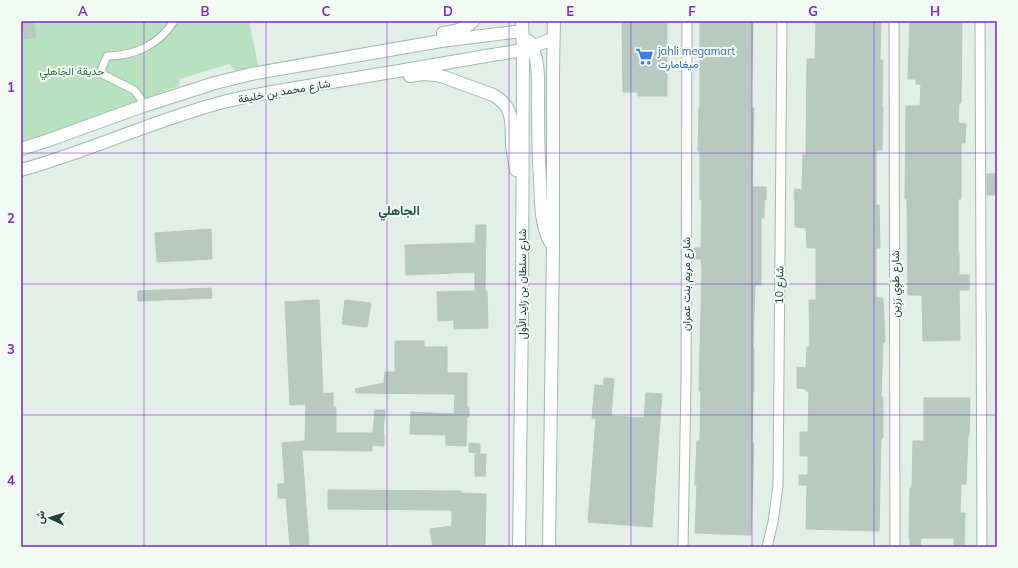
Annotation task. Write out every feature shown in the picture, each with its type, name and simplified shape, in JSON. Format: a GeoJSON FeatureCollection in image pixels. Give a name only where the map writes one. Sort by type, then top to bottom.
{"type":"FeatureCollection","features":[{"type":"Feature","properties":{"kind":"main road"},"geometry":{"type":"LineString","coordinates":[[350,57],[388,43],[465,28],[473,21]]}},
{"type":"Feature","properties":{"kind":"main road"},"geometry":{"type":"LineString","coordinates":[[550,546],[554,21]]}},
{"type":"Feature","properties":{"kind":"main road","name":"شارع محمد بن خليفة"},"geometry":{"type":"LineString","coordinates":[[21,149],[143,106],[215,83],[251,74],[522,26]]}},
{"type":"Feature","properties":{"kind":"main road"},"geometry":{"type":"LineString","coordinates":[[522,26],[528,48],[536,58],[538,71],[538,133],[541,208],[545,228],[553,248]]}},
{"type":"Feature","properties":{"kind":"main road","name":"شارع محمد بن خليفة"},"geometry":{"type":"LineString","coordinates":[[21,170],[217,104],[253,96],[528,48],[553,39]]}},
{"type":"Feature","properties":{"kind":"main road","name":"شارع سلطان بن زايد الأول"},"geometry":{"type":"LineString","coordinates":[[519,547],[522,190],[528,48]]}},
{"type":"Feature","properties":{"kind":"main road"},"geometry":{"type":"LineString","coordinates":[[351,79],[385,80],[430,74],[444,77],[500,99],[505,104],[512,117],[512,146],[522,190]]}},
{"type":"Feature","properties":{"kind":"street"},"geometry":{"type":"LineString","coordinates":[[143,106],[141,99],[134,90],[100,73],[107,56],[125,55],[143,49],[158,40],[174,21]]}},
{"type":"Feature","properties":{"kind":"street","name":"شارع مريم بنت عمران"},"geometry":{"type":"LineString","coordinates":[[683,547],[686,383],[687,21]]}},
{"type":"Feature","properties":{"kind":"street","name":"شارع 10"},"geometry":{"type":"LineString","coordinates":[[767,547],[773,522],[778,486],[782,21]]}},
{"type":"Feature","properties":{"kind":"street","name":"شارع طَوِي رَزِين"},"geometry":{"type":"LineString","coordinates":[[894,21],[895,547]]}},
{"type":"Feature","properties":{"kind":"street"},"geometry":{"type":"LineString","coordinates":[[980,21],[982,547]]}},
{"type":"Feature","properties":{"kind":"green space","name":"حديقة الجَاهلِي"},"geometry":{"type":"Polygon","coordinates":[[[21,21],[249,21],[258,65],[237,72],[229,64],[180,79],[179,86],[81,122],[21,141],[21,21]]]}},
{"type":"Feature","properties":{"kind":"building"},"geometry":{"type":"Polygon","coordinates":[[[22,21],[33,21],[36,37],[25,39],[22,21]]]}},
{"type":"Feature","properties":{"kind":"building","name":"jahli megamart ميغامارت"},"geometry":{"type":"Polygon","coordinates":[[[622,21],[667,21],[667,96],[638,96],[638,92],[623,92],[622,21]]]}},
{"type":"Feature","properties":{"kind":"building"},"geometry":{"type":"Polygon","coordinates":[[[700,21],[753,21],[751,108],[754,108],[752,187],[766,187],[766,200],[764,200],[764,218],[761,218],[761,285],[755,285],[752,443],[754,443],[751,535],[695,533],[697,485],[695,485],[697,441],[700,441],[701,391],[699,391],[702,269],[701,259],[694,259],[694,248],[701,248],[702,200],[700,200],[700,151],[698,151],[700,107],[700,21]]]}},
{"type":"Feature","properties":{"kind":"building"},"geometry":{"type":"Polygon","coordinates":[[[816,21],[881,21],[880,60],[883,60],[883,107],[882,150],[876,150],[876,205],[879,205],[880,248],[876,248],[876,298],[883,298],[885,342],[883,342],[881,397],[883,397],[883,438],[881,438],[879,531],[806,529],[807,485],[799,485],[799,475],[808,475],[808,456],[800,456],[800,432],[808,432],[809,391],[806,391],[806,389],[797,388],[797,367],[806,368],[807,347],[810,347],[809,300],[816,300],[816,248],[807,248],[806,228],[795,227],[794,199],[795,189],[802,190],[803,155],[806,155],[807,59],[815,59],[816,21]]]}},
{"type":"Feature","properties":{"kind":"building"},"geometry":{"type":"Polygon","coordinates":[[[910,21],[962,21],[961,103],[959,103],[958,123],[966,124],[965,143],[961,143],[961,199],[958,199],[958,252],[959,275],[969,275],[969,290],[959,290],[960,340],[923,341],[922,295],[908,295],[907,199],[905,199],[906,106],[920,106],[921,84],[916,84],[916,79],[908,79],[910,21]]]}},
{"type":"Feature","properties":{"kind":"building"},"geometry":{"type":"Polygon","coordinates":[[[987,174],[997,174],[997,195],[987,195],[987,174]]]}},
{"type":"Feature","properties":{"kind":"building"},"geometry":{"type":"Polygon","coordinates":[[[476,225],[486,225],[485,291],[487,291],[488,328],[454,329],[454,320],[438,321],[437,292],[475,291],[475,272],[406,275],[405,245],[475,243],[476,225]]]}},
{"type":"Feature","properties":{"kind":"building"},"geometry":{"type":"Polygon","coordinates":[[[211,229],[212,259],[157,262],[155,233],[211,229]]]}},
{"type":"Feature","properties":{"kind":"building"},"geometry":{"type":"Polygon","coordinates":[[[211,288],[212,298],[138,301],[138,291],[211,288]]]}},
{"type":"Feature","properties":{"kind":"building"},"geometry":{"type":"Polygon","coordinates":[[[319,300],[323,394],[333,393],[333,407],[336,407],[336,433],[373,433],[375,410],[385,410],[383,433],[384,446],[372,445],[372,451],[302,450],[309,547],[290,547],[286,498],[278,498],[278,484],[285,484],[282,443],[305,441],[306,404],[290,405],[285,302],[319,300]]]}},
{"type":"Feature","properties":{"kind":"building"},"geometry":{"type":"Polygon","coordinates":[[[345,300],[371,303],[367,327],[342,324],[345,300]]]}},
{"type":"Feature","properties":{"kind":"building"},"geometry":{"type":"Polygon","coordinates":[[[395,341],[424,341],[424,347],[447,347],[447,373],[467,373],[467,407],[469,408],[469,417],[467,417],[466,446],[446,445],[446,435],[410,434],[411,412],[454,414],[455,394],[356,393],[355,389],[384,383],[385,372],[395,372],[395,341]]]}},
{"type":"Feature","properties":{"kind":"building"},"geometry":{"type":"Polygon","coordinates":[[[604,378],[614,379],[611,416],[644,418],[646,393],[662,394],[652,527],[588,522],[596,418],[592,418],[595,385],[604,386],[604,378]]]}},
{"type":"Feature","properties":{"kind":"building"},"geometry":{"type":"Polygon","coordinates":[[[924,398],[970,398],[966,484],[961,484],[960,513],[965,513],[964,546],[954,546],[954,538],[921,538],[920,547],[910,547],[910,488],[912,488],[913,441],[924,441],[924,398]]]}},
{"type":"Feature","properties":{"kind":"building"},"geometry":{"type":"Polygon","coordinates":[[[469,443],[480,444],[480,453],[469,452],[469,443]]]}},
{"type":"Feature","properties":{"kind":"building"},"geometry":{"type":"Polygon","coordinates":[[[475,454],[486,454],[485,476],[475,476],[475,454]]]}},
{"type":"Feature","properties":{"kind":"building"},"geometry":{"type":"Polygon","coordinates":[[[328,490],[461,491],[461,493],[486,494],[485,547],[433,547],[430,529],[452,526],[452,510],[328,509],[328,490]]]}},
{"type":"Feature","properties":{"kind":"place","name":"jahli megamart ميغامارت"},"geometry":{"type":"Point","coordinates":[645,57]}},
{"type":"Feature","properties":{"kind":"district","name":"الجاهلي"},"geometry":{"type":"Point","coordinates":[399,210]}}]}
